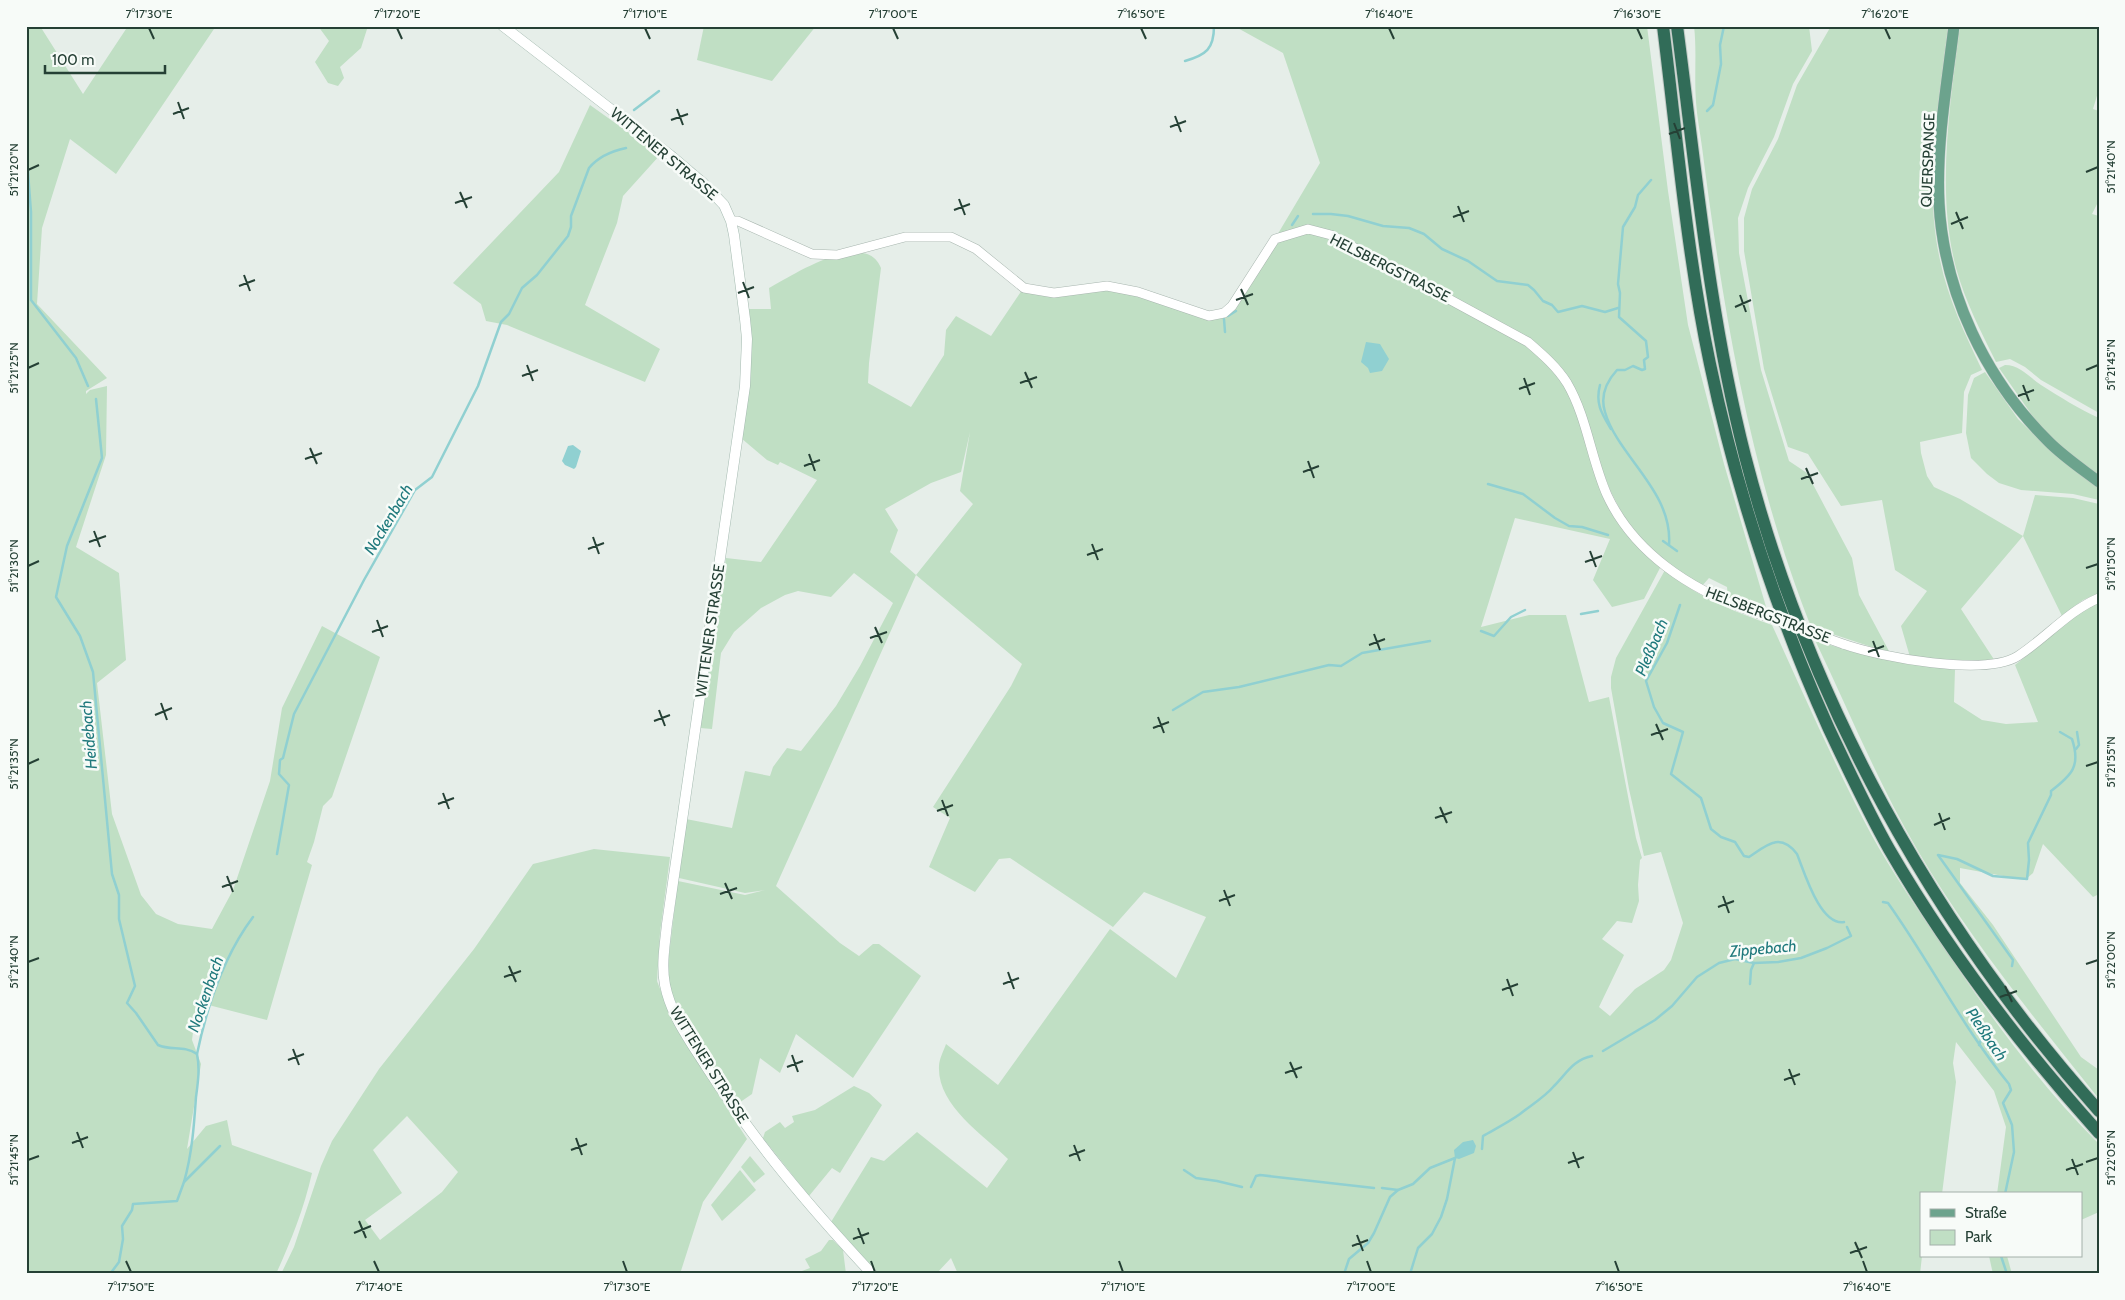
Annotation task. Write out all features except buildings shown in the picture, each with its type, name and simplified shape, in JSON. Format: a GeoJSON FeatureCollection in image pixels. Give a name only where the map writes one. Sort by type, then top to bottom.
{"type":"FeatureCollection","features":[{"type":"Feature","properties":{"kind":"highway"},"geometry":{"type":"LineString","coordinates":[[1658,26],[1670,79]]}},
{"type":"Feature","properties":{"kind":"highway"},"geometry":{"type":"LineString","coordinates":[[1663,26],[1698,301],[1710,365],[1733,462],[1751,526],[1770,587],[1801,667],[1867,808],[1916,892],[1982,991],[2035,1060],[2099,1133]]}},
{"type":"Feature","properties":{"kind":"highway"},"geometry":{"type":"LineString","coordinates":[[1677,26],[1710,278],[1727,373],[1745,455],[1763,520],[1807,642],[1859,760],[1924,877],[1999,990],[2047,1051],[2099,1112]]}},
{"type":"Feature","properties":{"kind":"main road","name":"WITTENER STRASSE"},"geometry":{"type":"LineString","coordinates":[[502,26],[619,115],[703,183],[718,198],[731,221],[747,339],[745,386],[667,924],[664,976],[669,1000],[680,1024],[728,1101],[793,1188],[872,1274]]}},
{"type":"Feature","properties":{"kind":"main road","name":"QUERSPANGE"},"geometry":{"type":"LineString","coordinates":[[1954,26],[1941,138],[1939,202],[1947,263],[1953,285],[1986,360],[2020,410],[2054,446],[2099,482]]}},
{"type":"Feature","properties":{"kind":"street","name":"HELSBERGSTRASSE"},"geometry":{"type":"LineString","coordinates":[[731,221],[738,221],[812,254],[825,256],[837,255],[905,237],[951,237],[976,249],[1024,288],[1054,293],[1107,286],[1138,292],[1209,316],[1224,313],[1232,306],[1275,239],[1308,229],[1331,235],[1528,342],[1551,363],[1567,384],[1607,494],[1621,519],[1632,534],[1664,566],[1679,577],[1717,598],[1843,644],[1890,658],[1957,664],[1996,664],[2017,657],[2084,604],[2099,598]]}},
{"type":"Feature","properties":{"kind":"green space"},"geometry":{"type":"Polygon","coordinates":[[[26,26],[40,26],[83,94],[128,26],[216,26],[116,174],[70,139],[42,228],[37,304],[107,378],[86,391],[86,394],[90,390],[107,386],[106,455],[76,547],[119,573],[126,660],[97,683],[112,814],[141,895],[156,914],[178,924],[212,929],[233,890],[270,781],[282,708],[322,626],[380,657],[332,797],[323,806],[307,862],[312,865],[267,1020],[197,1002],[192,1040],[201,1064],[187,1149],[206,1126],[227,1120],[232,1145],[312,1173],[297,1225],[276,1274],[26,1274],[26,26]]]}},
{"type":"Feature","properties":{"kind":"green space"},"geometry":{"type":"Polygon","coordinates":[[[318,26],[368,26],[361,48],[340,67],[344,78],[338,86],[328,83],[315,62],[329,41],[318,26]]]}},
{"type":"Feature","properties":{"kind":"green space"},"geometry":{"type":"Polygon","coordinates":[[[704,26],[816,26],[772,81],[697,60],[704,26]]]}},
{"type":"Feature","properties":{"kind":"green space"},"geometry":{"type":"Polygon","coordinates":[[[1234,26],[1647,26],[1668,191],[1688,325],[1724,464],[1767,610],[1738,603],[1728,598],[1727,587],[1709,578],[1702,586],[1680,574],[1646,544],[1624,517],[1610,490],[1569,382],[1529,340],[1308,228],[1276,237],[1320,163],[1283,53],[1234,26]]]}},
{"type":"Feature","properties":{"kind":"green space"},"geometry":{"type":"Polygon","coordinates":[[[1694,26],[1809,26],[1812,51],[1793,84],[1774,137],[1748,188],[1738,218],[1739,253],[1761,370],[1789,461],[1807,473],[1852,558],[1859,595],[1890,653],[1811,627],[1771,510],[1742,390],[1719,269],[1696,108],[1694,26]]]}},
{"type":"Feature","properties":{"kind":"green space"},"geometry":{"type":"Polygon","coordinates":[[[1831,26],[1948,26],[1934,143],[1933,202],[1935,231],[1943,274],[1952,302],[1982,370],[1971,375],[1964,392],[1962,433],[1920,442],[1927,476],[1934,487],[1960,499],[2023,536],[1961,609],[1995,661],[1910,657],[1901,626],[1927,591],[1895,570],[1882,500],[1841,506],[1808,454],[1788,447],[1764,369],[1744,251],[1744,218],[1752,189],[1778,139],[1797,85],[1831,26]]]}},
{"type":"Feature","properties":{"kind":"green space"},"geometry":{"type":"Polygon","coordinates":[[[1960,26],[2099,26],[2099,89],[2093,109],[2099,111],[2099,200],[2092,214],[2099,216],[2099,413],[2041,380],[2025,367],[2010,359],[1996,362],[1964,292],[1956,268],[1950,239],[1946,179],[1949,117],[1960,26]]]}},
{"type":"Feature","properties":{"kind":"green space"},"geometry":{"type":"Polygon","coordinates":[[[590,105],[660,155],[623,196],[617,223],[585,305],[660,349],[645,382],[507,325],[486,321],[481,304],[453,283],[559,172],[590,105]]]}},
{"type":"Feature","properties":{"kind":"green space"},"geometry":{"type":"Polygon","coordinates":[[[1308,231],[1330,237],[1527,343],[1564,384],[1576,411],[1604,496],[1661,566],[1644,599],[1612,607],[1593,580],[1610,539],[1515,518],[1481,627],[1529,615],[1566,615],[1589,702],[1609,697],[1636,838],[1642,858],[1640,860],[1638,885],[1639,901],[1632,923],[1617,921],[1602,939],[1624,955],[1599,1007],[1610,1016],[1635,989],[1664,970],[1671,960],[1683,923],[1661,852],[1644,856],[1629,789],[1611,688],[1611,677],[1616,658],[1665,570],[1702,595],[1744,615],[1772,625],[1845,782],[1871,834],[1896,876],[1997,1023],[2035,1073],[2099,1144],[2099,1212],[2082,1220],[2082,1192],[1997,1192],[2006,1127],[1994,1091],[1956,1042],[1953,1063],[1956,1082],[1942,1192],[1920,1192],[1920,1258],[1922,1258],[1920,1274],[958,1274],[951,1258],[936,1274],[879,1274],[831,1222],[871,1157],[884,1161],[917,1132],[987,1188],[1008,1159],[963,1118],[945,1093],[940,1080],[939,1066],[946,1044],[998,1085],[1110,929],[1176,978],[1206,917],[1144,892],[1113,927],[1010,858],[999,859],[975,892],[929,867],[950,818],[933,807],[1011,686],[1022,664],[916,575],[776,886],[840,943],[859,956],[873,944],[879,944],[921,976],[853,1078],[796,1034],[780,1073],[760,1058],[752,1094],[736,1105],[696,1041],[674,999],[668,979],[678,881],[745,895],[765,890],[745,893],[679,878],[686,819],[732,828],[745,771],[770,776],[773,767],[787,748],[801,751],[836,706],[860,666],[893,603],[854,573],[831,597],[798,591],[785,595],[761,608],[734,632],[721,653],[712,729],[700,728],[726,558],[761,562],[817,480],[780,462],[778,465],[767,460],[741,438],[748,309],[771,309],[769,288],[811,265],[845,253],[860,252],[873,257],[881,268],[868,383],[911,407],[944,355],[946,330],[956,316],[991,336],[1022,290],[1105,289],[1137,294],[1222,317],[1277,241],[1308,231]],[[970,432],[961,472],[931,483],[885,509],[898,530],[890,552],[916,575],[973,504],[960,491],[970,432]]]}},
{"type":"Feature","properties":{"kind":"green space"},"geometry":{"type":"Polygon","coordinates":[[[2005,365],[2020,369],[2055,394],[2099,418],[2099,476],[2062,449],[2041,428],[1999,368],[2005,365]]]}},
{"type":"Feature","properties":{"kind":"green space"},"geometry":{"type":"Polygon","coordinates":[[[1985,372],[2018,419],[2057,457],[2099,487],[2099,500],[2073,494],[2021,490],[1999,483],[1971,458],[1966,433],[1968,395],[1974,378],[1985,372]]]}},
{"type":"Feature","properties":{"kind":"green space"},"geometry":{"type":"Polygon","coordinates":[[[2035,495],[2073,498],[2099,504],[2099,593],[2083,600],[2062,616],[2023,536],[2035,495]]]}},
{"type":"Feature","properties":{"kind":"green space"},"geometry":{"type":"Polygon","coordinates":[[[2099,603],[2099,894],[2093,897],[2043,844],[2033,873],[2025,880],[1960,868],[1960,883],[1993,925],[2081,1057],[2099,1070],[2099,1099],[2004,978],[1938,884],[1903,825],[1864,747],[1815,640],[1884,659],[1955,669],[1954,702],[1982,720],[2006,724],[2038,722],[2015,665],[2086,608],[2099,603]]]}},
{"type":"Feature","properties":{"kind":"green space"},"geometry":{"type":"Polygon","coordinates":[[[594,849],[670,857],[660,933],[657,981],[682,1038],[747,1139],[703,1202],[680,1274],[281,1274],[294,1247],[321,1166],[332,1141],[379,1069],[474,949],[533,864],[594,849]],[[407,1116],[373,1150],[402,1193],[365,1220],[380,1240],[442,1192],[458,1172],[407,1116]]]}},
{"type":"Feature","properties":{"kind":"green space"},"geometry":{"type":"Polygon","coordinates":[[[854,1086],[869,1093],[882,1105],[840,1173],[832,1168],[809,1196],[763,1138],[765,1132],[780,1122],[785,1128],[794,1122],[792,1116],[815,1110],[854,1086]]]}},
{"type":"Feature","properties":{"kind":"green space"},"geometry":{"type":"Polygon","coordinates":[[[750,1156],[765,1174],[754,1183],[741,1167],[750,1156]]]}},
{"type":"Feature","properties":{"kind":"green space"},"geometry":{"type":"Polygon","coordinates":[[[740,1170],[756,1190],[722,1221],[711,1205],[740,1170]]]}},
{"type":"Feature","properties":{"kind":"green space"},"geometry":{"type":"Polygon","coordinates":[[[829,1240],[833,1240],[843,1250],[846,1274],[794,1274],[810,1268],[805,1259],[821,1251],[829,1240]]]}},
{"type":"Feature","properties":{"kind":"green space"},"geometry":{"type":"Polygon","coordinates":[[[1989,1258],[2008,1258],[2012,1274],[1993,1274],[1989,1258]]]}},
{"type":"Feature","properties":{"kind":"water"},"geometry":{"type":"Polygon","coordinates":[[[1366,342],[1380,344],[1389,359],[1382,371],[1370,373],[1368,368],[1361,362],[1366,342]]]}},
{"type":"Feature","properties":{"kind":"water"},"geometry":{"type":"Polygon","coordinates":[[[573,445],[581,451],[574,469],[565,465],[562,461],[568,446],[573,445]]]}},
{"type":"Feature","properties":{"kind":"water"},"geometry":{"type":"Polygon","coordinates":[[[1473,1140],[1476,1146],[1474,1153],[1459,1159],[1455,1158],[1454,1150],[1463,1142],[1473,1140]]]}},
{"type":"Feature","properties":{"kind":"waterway"},"geometry":{"type":"LineString","coordinates":[[1185,61],[1207,50],[1214,34],[1214,26]]}},
{"type":"Feature","properties":{"kind":"waterway","name":"Pleßbach"},"geometry":{"type":"LineString","coordinates":[[1707,111],[1713,105],[1721,64],[1720,45],[1724,26]]}},
{"type":"Feature","properties":{"kind":"waterway","name":"Nockenbach"},"geometry":{"type":"LineString","coordinates":[[634,110],[659,91]]}},
{"type":"Feature","properties":{"kind":"waterway","name":"Heidebach"},"geometry":{"type":"LineString","coordinates":[[26,146],[31,212],[31,300],[76,358],[88,386]]}},
{"type":"Feature","properties":{"kind":"waterway","name":"Nockenbach"},"geometry":{"type":"LineString","coordinates":[[277,854],[289,785],[279,774],[280,760],[283,758],[294,714],[364,580],[415,490],[432,477],[478,386],[501,322],[509,314],[522,288],[537,275],[568,236],[571,227],[571,216],[589,168],[606,155],[626,148]]}},
{"type":"Feature","properties":{"kind":"waterway","name":"Pleßbach"},"geometry":{"type":"LineString","coordinates":[[1651,180],[1638,195],[1635,207],[1623,227],[1618,284],[1620,293],[1619,317],[1646,341],[1648,357],[1644,360],[1645,369],[1642,370],[1633,366],[1625,370],[1617,370],[1607,384],[1603,400],[1605,412],[1612,428],[1654,491],[1663,508],[1668,526],[1669,545]]}},
{"type":"Feature","properties":{"kind":"waterway"},"geometry":{"type":"LineString","coordinates":[[1313,214],[1348,216],[1383,226],[1409,228],[1424,234],[1442,249],[1468,261],[1497,281],[1528,285],[1543,301],[1552,305],[1558,312],[1582,306],[1605,312],[1618,308]]}},
{"type":"Feature","properties":{"kind":"waterway"},"geometry":{"type":"LineString","coordinates":[[1292,225],[1298,216]]}},
{"type":"Feature","properties":{"kind":"waterway"},"geometry":{"type":"LineString","coordinates":[[1228,316],[1236,311]]}},
{"type":"Feature","properties":{"kind":"waterway"},"geometry":{"type":"LineString","coordinates":[[1224,319],[1225,332]]}},
{"type":"Feature","properties":{"kind":"waterway","name":"Pleßbach"},"geometry":{"type":"LineString","coordinates":[[1600,385],[1599,403],[1611,429]]}},
{"type":"Feature","properties":{"kind":"waterway","name":"Heidebach"},"geometry":{"type":"LineString","coordinates":[[96,399],[102,458],[67,546],[56,597],[80,636],[93,672],[112,874],[119,895],[119,919],[135,986],[127,1003],[158,1045],[192,1051],[197,1054],[198,1076],[193,1129],[184,1182]]}},
{"type":"Feature","properties":{"kind":"waterway"},"geometry":{"type":"LineString","coordinates":[[1488,484],[1523,494],[1569,526],[1582,527],[1608,535]]}},
{"type":"Feature","properties":{"kind":"waterway","name":"Pleßbach"},"geometry":{"type":"LineString","coordinates":[[1663,541],[1677,551]]}},
{"type":"Feature","properties":{"kind":"waterway","name":"Pleßbach"},"geometry":{"type":"LineString","coordinates":[[1680,605],[1667,643],[1646,681],[1654,707],[1663,723],[1683,732],[1671,774],[1701,798],[1711,829],[1721,837],[1735,842],[1744,856],[1749,857],[1773,843],[1779,842],[1791,847],[1797,854],[1820,907],[1835,921],[1844,922]]}},
{"type":"Feature","properties":{"kind":"waterway"},"geometry":{"type":"LineString","coordinates":[[1481,631],[1494,636],[1511,617],[1525,610]]}},
{"type":"Feature","properties":{"kind":"waterway"},"geometry":{"type":"LineString","coordinates":[[1581,614],[1598,611]]}},
{"type":"Feature","properties":{"kind":"waterway"},"geometry":{"type":"LineString","coordinates":[[1173,710],[1203,692],[1239,687],[1329,665],[1341,666],[1362,653],[1430,641]]}},
{"type":"Feature","properties":{"kind":"waterway"},"geometry":{"type":"LineString","coordinates":[[2012,966],[2013,960],[1938,855],[1957,859],[1993,876],[2027,879],[2028,843],[2051,795],[2051,791],[2069,775],[2075,763],[2075,748],[2072,739],[2060,732]]}},
{"type":"Feature","properties":{"kind":"waterway"},"geometry":{"type":"LineString","coordinates":[[2076,749],[2079,745],[2077,732]]}},
{"type":"Feature","properties":{"kind":"waterway","name":"Pleßbach"},"geometry":{"type":"LineString","coordinates":[[1883,902],[1888,903],[1992,1063],[2009,1084],[2011,1090],[2003,1103],[2012,1125],[2014,1152],[2005,1192]]}},
{"type":"Feature","properties":{"kind":"waterway","name":"Nockenbach"},"geometry":{"type":"LineString","coordinates":[[197,1054],[211,1000],[218,982],[242,932],[253,917]]}},
{"type":"Feature","properties":{"kind":"waterway","name":"Zippebach"},"geometry":{"type":"LineString","coordinates":[[1603,1051],[1655,1020],[1672,1006],[1697,977],[1719,963],[1735,959],[1754,963],[1778,962],[1801,958],[1851,936],[1847,927]]}},
{"type":"Feature","properties":{"kind":"waterway"},"geometry":{"type":"LineString","coordinates":[[1750,984],[1751,970],[1754,963]]}},
{"type":"Feature","properties":{"kind":"waterway"},"geometry":{"type":"LineString","coordinates":[[1979,1045],[1983,1035]]}},
{"type":"Feature","properties":{"kind":"waterway","name":"Zippebach"},"geometry":{"type":"LineString","coordinates":[[1482,1149],[1483,1136],[1520,1114],[1546,1094],[1575,1064],[1592,1056]]}},
{"type":"Feature","properties":{"kind":"waterway","name":"Nockenbach"},"geometry":{"type":"LineString","coordinates":[[110,1274],[119,1262],[123,1239],[122,1226],[132,1210],[133,1204],[177,1201],[184,1182],[220,1146]]}},
{"type":"Feature","properties":{"kind":"waterway"},"geometry":{"type":"LineString","coordinates":[[1344,1274],[1349,1259],[1368,1243],[1374,1233],[1390,1197],[1398,1190],[1413,1184],[1430,1168],[1455,1158]]}},
{"type":"Feature","properties":{"kind":"waterway","name":"Zippebach"},"geometry":{"type":"LineString","coordinates":[[1410,1274],[1418,1248],[1432,1234],[1441,1217],[1447,1199],[1455,1158]]}},
{"type":"Feature","properties":{"kind":"waterway"},"geometry":{"type":"LineString","coordinates":[[1184,1170],[1196,1178],[1242,1187]]}},
{"type":"Feature","properties":{"kind":"waterway"},"geometry":{"type":"LineString","coordinates":[[1251,1187],[1256,1176],[1260,1175],[1374,1188]]}},
{"type":"Feature","properties":{"kind":"waterway"},"geometry":{"type":"LineString","coordinates":[[1382,1188],[1398,1190]]}},
{"type":"Feature","properties":{"kind":"waterway","name":"Pleßbach"},"geometry":{"type":"LineString","coordinates":[[2002,1258],[2007,1274]]}}]}
